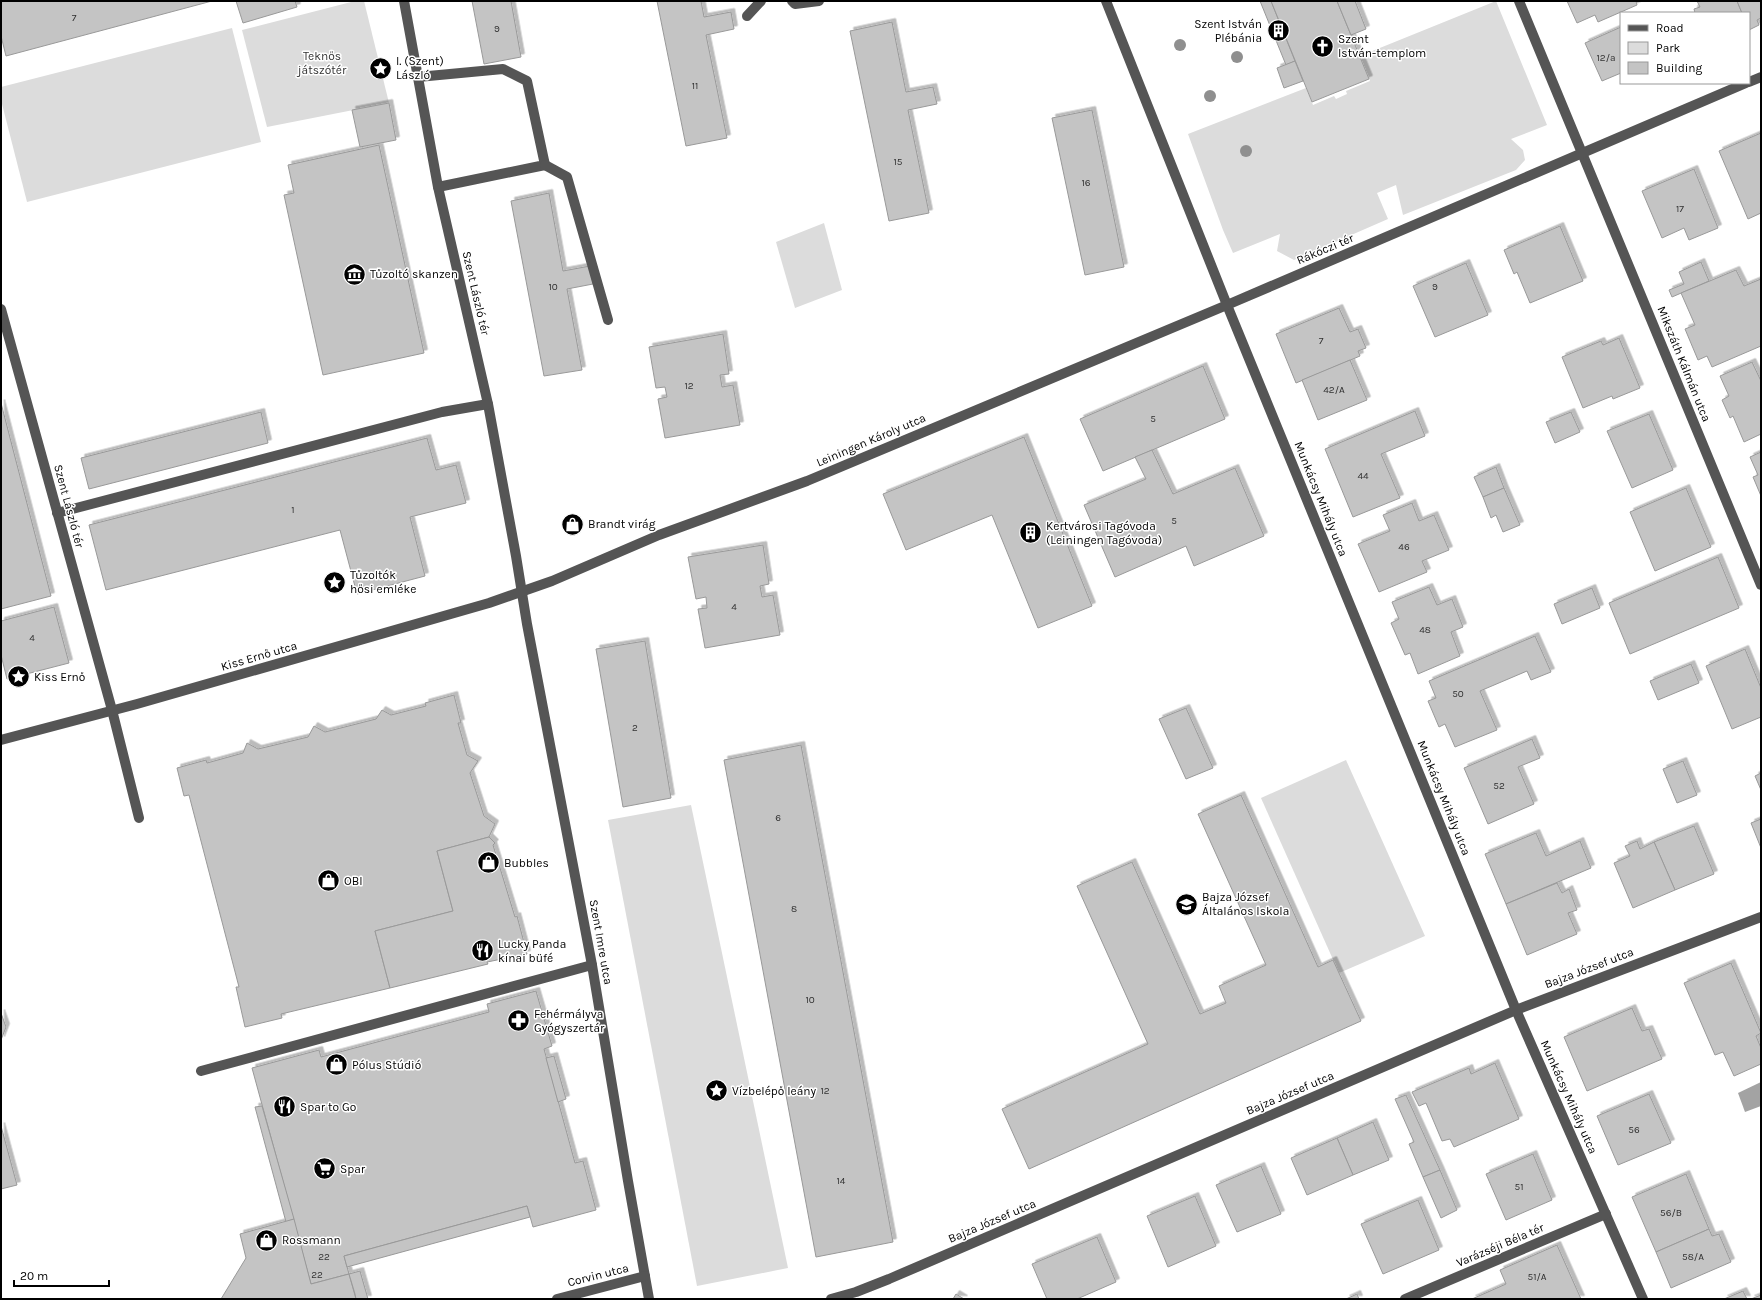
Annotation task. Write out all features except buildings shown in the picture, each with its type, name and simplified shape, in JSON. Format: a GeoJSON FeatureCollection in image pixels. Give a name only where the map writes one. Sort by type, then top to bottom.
{"type":"FeatureCollection","features":[{"type":"Feature","properties":{"kind":"street","name":"Szent László tér"},"geometry":{"type":"LineString","coordinates":[[404,1],[438,187],[488,404],[522,591]]}},
{"type":"Feature","properties":{"kind":"street"},"geometry":{"type":"LineString","coordinates":[[747,16],[761,1]]}},
{"type":"Feature","properties":{"kind":"street"},"geometry":{"type":"LineString","coordinates":[[792,1],[795,4],[819,1]]}},
{"type":"Feature","properties":{"kind":"street"},"geometry":{"type":"LineString","coordinates":[[1106,1],[1228,305]]}},
{"type":"Feature","properties":{"kind":"street"},"geometry":{"type":"LineString","coordinates":[[1519,1],[1583,153],[1744,84]]}},
{"type":"Feature","properties":{"kind":"street"},"geometry":{"type":"LineString","coordinates":[[418,77],[503,69],[527,81],[545,165]]}},
{"type":"Feature","properties":{"kind":"street"},"geometry":{"type":"LineString","coordinates":[[1750,82],[1761,77]]}},
{"type":"Feature","properties":{"kind":"street","name":"Rákóczi tér"},"geometry":{"type":"LineString","coordinates":[[1228,305],[1583,153]]}},
{"type":"Feature","properties":{"kind":"street","name":"Mikszáth Kálmán utca"},"geometry":{"type":"LineString","coordinates":[[1583,153],[1761,585]]}},
{"type":"Feature","properties":{"kind":"street"},"geometry":{"type":"LineString","coordinates":[[438,187],[545,165],[567,177],[608,320]]}},
{"type":"Feature","properties":{"kind":"street","name":"Leiningen Károly utca"},"geometry":{"type":"LineString","coordinates":[[522,591],[552,581],[659,535],[808,481],[1228,305]]}},
{"type":"Feature","properties":{"kind":"street","name":"Munkácsy Mihály utca"},"geometry":{"type":"LineString","coordinates":[[1228,305],[1516,1010],[1643,1299]]}},
{"type":"Feature","properties":{"kind":"street","name":"Szent László tér"},"geometry":{"type":"LineString","coordinates":[[1,309],[112,710],[139,818]]}},
{"type":"Feature","properties":{"kind":"street"},"geometry":{"type":"LineString","coordinates":[[57,512],[442,412],[488,404]]}},
{"type":"Feature","properties":{"kind":"street","name":"Kiss Ernő utca"},"geometry":{"type":"LineString","coordinates":[[1,740],[137,704],[488,603],[522,591]]}},
{"type":"Feature","properties":{"kind":"street","name":"Szent Imre utca"},"geometry":{"type":"LineString","coordinates":[[522,591],[592,965],[649,1299]]}},
{"type":"Feature","properties":{"kind":"street","name":"Bajza József utca"},"geometry":{"type":"LineString","coordinates":[[831,1299],[856,1292],[889,1279],[1516,1010],[1761,917]]}},
{"type":"Feature","properties":{"kind":"street"},"geometry":{"type":"LineString","coordinates":[[201,1071],[592,965]]}},
{"type":"Feature","properties":{"kind":"street","name":"Varázséji Béla tér"},"geometry":{"type":"LineString","coordinates":[[1405,1299],[1606,1214]]}},
{"type":"Feature","properties":{"kind":"street","name":"Corvin utca"},"geometry":{"type":"LineString","coordinates":[[557,1299],[645,1276]]}},
{"type":"Feature","properties":{"kind":"green space","name":"Teknős játszótér"},"geometry":{"type":"Polygon","coordinates":[[[355,1],[364,1],[389,103],[267,127],[242,30],[355,1]]]}},
{"type":"Feature","properties":{"kind":"green space"},"geometry":{"type":"Polygon","coordinates":[[[1496,1],[1547,125],[1511,139],[1523,150],[1525,160],[1516,170],[1403,215],[1396,185],[1377,193],[1388,219],[1294,260],[1277,251],[1280,234],[1233,253],[1223,230],[1188,134],[1306,88],[1313,105],[1334,96],[1336,99],[1347,94],[1346,91],[1370,81],[1360,56],[1496,1]]]}},
{"type":"Feature","properties":{"kind":"green space"},"geometry":{"type":"Polygon","coordinates":[[[232,28],[261,142],[27,202],[1,100],[1,87],[232,28]]]}},
{"type":"Feature","properties":{"kind":"green space"},"geometry":{"type":"Polygon","coordinates":[[[824,223],[842,290],[795,308],[776,242],[824,223]]]}},
{"type":"Feature","properties":{"kind":"green space"},"geometry":{"type":"Polygon","coordinates":[[[1346,760],[1425,936],[1339,973],[1261,798],[1346,760]]]}},
{"type":"Feature","properties":{"kind":"green space"},"geometry":{"type":"Polygon","coordinates":[[[691,805],[788,1268],[697,1286],[608,820],[691,805]]]}},
{"type":"Feature","properties":{"kind":"shaded area"},"geometry":{"type":"Polygon","coordinates":[[[1761,1082],[1761,1106],[1745,1112],[1738,1093],[1761,1082]]]}},
{"type":"Feature","properties":{"kind":"place","name":"Szent István Plébánia"},"geometry":{"type":"Point","coordinates":[1278,31]}},
{"type":"Feature","properties":{"kind":"place","name":"Szent István-templom"},"geometry":{"type":"Point","coordinates":[1322,46]}},
{"type":"Feature","properties":{"kind":"place","name":"I. (Szent) László"},"geometry":{"type":"Point","coordinates":[380,68]}},
{"type":"Feature","properties":{"kind":"place","name":"Tűzoltó skanzen"},"geometry":{"type":"Point","coordinates":[354,274]}},
{"type":"Feature","properties":{"kind":"place","name":"Brandt virág"},"geometry":{"type":"Point","coordinates":[573,524]}},
{"type":"Feature","properties":{"kind":"place","name":"Kertvárosi Tagóvoda (Leiningen Tagóvoda)"},"geometry":{"type":"Point","coordinates":[1031,533]}},
{"type":"Feature","properties":{"kind":"place","name":"Tűzoltók hősi emléke"},"geometry":{"type":"Point","coordinates":[335,582]}},
{"type":"Feature","properties":{"kind":"place","name":"Kiss Ernő"},"geometry":{"type":"Point","coordinates":[18,677]}},
{"type":"Feature","properties":{"kind":"place","name":"Bubbles"},"geometry":{"type":"Point","coordinates":[489,863]}},
{"type":"Feature","properties":{"kind":"place","name":"OBI"},"geometry":{"type":"Point","coordinates":[328,881]}},
{"type":"Feature","properties":{"kind":"place","name":"Bajza József Általános Iskola"},"geometry":{"type":"Point","coordinates":[1187,904]}},
{"type":"Feature","properties":{"kind":"place","name":"Lucky Panda kínai büfé"},"geometry":{"type":"Point","coordinates":[482,951]}},
{"type":"Feature","properties":{"kind":"place","name":"Fehérmályva Gyógyszertár"},"geometry":{"type":"Point","coordinates":[519,1021]}},
{"type":"Feature","properties":{"kind":"place","name":"Pólus Stúdió"},"geometry":{"type":"Point","coordinates":[337,1065]}},
{"type":"Feature","properties":{"kind":"place","name":"Vízbelépő leány"},"geometry":{"type":"Point","coordinates":[716,1091]}},
{"type":"Feature","properties":{"kind":"place","name":"Spar to Go"},"geometry":{"type":"Point","coordinates":[285,1107]}},
{"type":"Feature","properties":{"kind":"place","name":"Spar"},"geometry":{"type":"Point","coordinates":[324,1169]}},
{"type":"Feature","properties":{"kind":"place","name":"Rossmann"},"geometry":{"type":"Point","coordinates":[267,1240]}}]}
